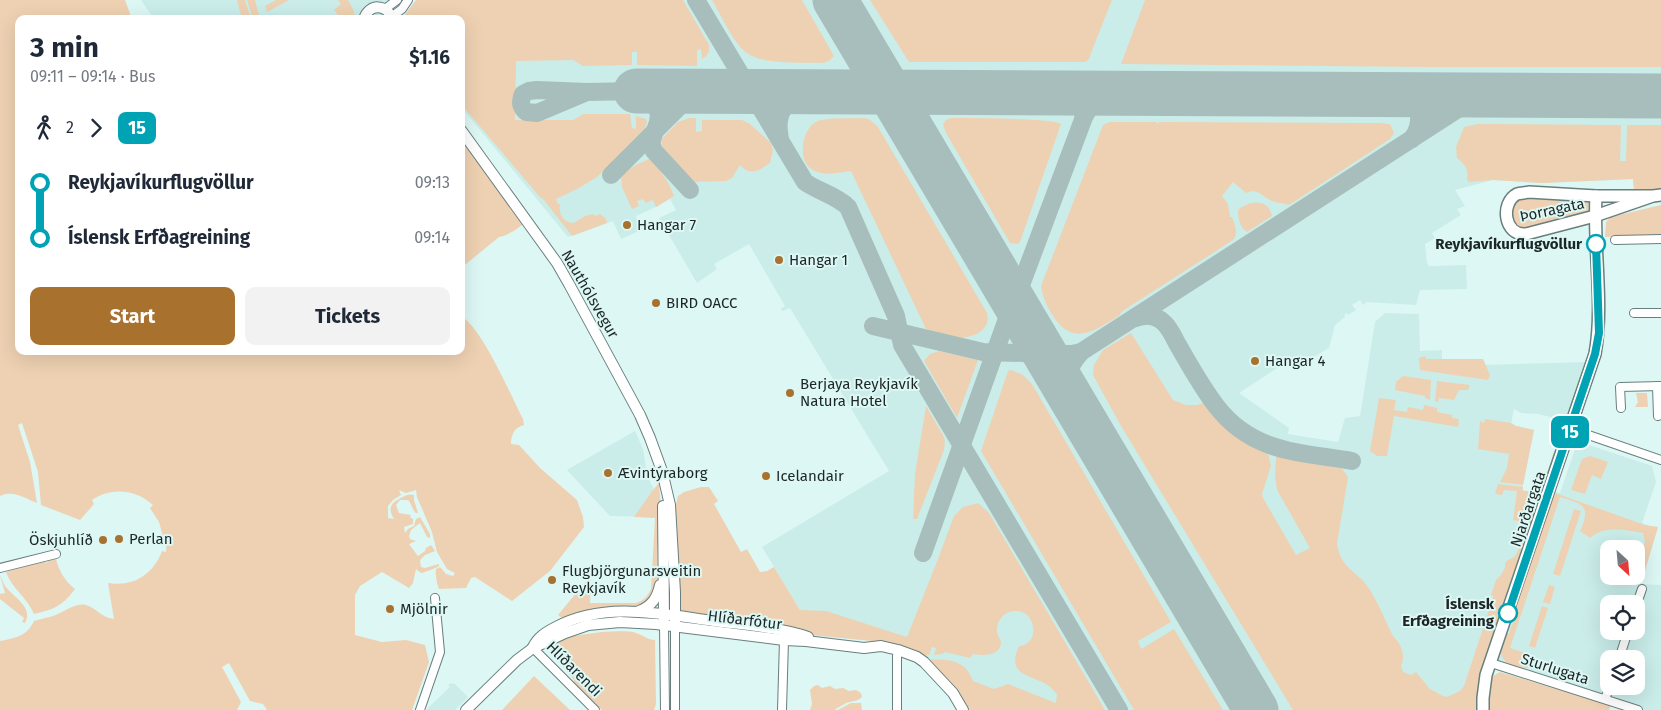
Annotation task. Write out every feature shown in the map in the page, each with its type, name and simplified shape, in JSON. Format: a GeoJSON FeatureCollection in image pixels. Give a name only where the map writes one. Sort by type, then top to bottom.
{"type":"FeatureCollection","features":[{"type":"Feature","properties":{"kind":"main road","name":"Þorragata"},"geometry":{"type":"LineString","coordinates":[[1519,193],[1657,196],[1595,216],[1521,234],[1517,234],[1509,226],[1507,215],[1510,201],[1519,193]]}},
{"type":"Feature","properties":{"kind":"main road","name":"Njarðargata"},"geometry":{"type":"LineString","coordinates":[[1484,710],[1484,688],[1491,663],[1595,354],[1599,333],[1596,196]]}},
{"type":"Feature","properties":{"kind":"street"},"geometry":{"type":"LineString","coordinates":[[389,15],[397,0]]}},
{"type":"Feature","properties":{"kind":"street"},"geometry":{"type":"LineString","coordinates":[[389,15],[402,8],[408,0]]}},
{"type":"Feature","properties":{"kind":"street"},"geometry":{"type":"LineString","coordinates":[[366,15],[372,8],[381,7],[389,15]]}},
{"type":"Feature","properties":{"kind":"street","name":"Nauthólsvegur"},"geometry":{"type":"LineString","coordinates":[[465,135],[545,245],[569,284],[646,429],[662,472],[670,505],[675,592],[671,622]]}},
{"type":"Feature","properties":{"kind":"street"},"geometry":{"type":"LineString","coordinates":[[1615,240],[1661,239]]}},
{"type":"Feature","properties":{"kind":"street"},"geometry":{"type":"LineString","coordinates":[[1634,313],[1661,313]]}},
{"type":"Feature","properties":{"kind":"street"},"geometry":{"type":"LineString","coordinates":[[1621,408],[1620,387],[1659,386],[1658,416]]}},
{"type":"Feature","properties":{"kind":"street"},"geometry":{"type":"LineString","coordinates":[[1571,429],[1661,460]]}},
{"type":"Feature","properties":{"kind":"street","name":"Nauthólsvegur"},"geometry":{"type":"LineString","coordinates":[[666,488],[663,500],[664,614],[671,622]]}},
{"type":"Feature","properties":{"kind":"street"},"geometry":{"type":"LineString","coordinates":[[0,568],[56,554]]}},
{"type":"Feature","properties":{"kind":"street"},"geometry":{"type":"LineString","coordinates":[[638,611],[647,607],[655,599],[664,570]]}},
{"type":"Feature","properties":{"kind":"street"},"geometry":{"type":"LineString","coordinates":[[1640,595],[1642,589]]}},
{"type":"Feature","properties":{"kind":"street"},"geometry":{"type":"LineString","coordinates":[[420,710],[440,652],[435,598]]}},
{"type":"Feature","properties":{"kind":"street"},"geometry":{"type":"LineString","coordinates":[[532,648],[536,641],[548,632],[576,618],[610,611],[638,611],[664,614]]}},
{"type":"Feature","properties":{"kind":"street"},"geometry":{"type":"LineString","coordinates":[[468,708],[517,660],[532,648],[565,633],[591,624],[671,622]]}},
{"type":"Feature","properties":{"kind":"street"},"geometry":{"type":"LineString","coordinates":[[664,710],[671,622]]}},
{"type":"Feature","properties":{"kind":"street"},"geometry":{"type":"LineString","coordinates":[[671,622],[675,710]]}},
{"type":"Feature","properties":{"kind":"street","name":"Hlíðarfótur"},"geometry":{"type":"LineString","coordinates":[[671,622],[784,640],[868,648],[928,667]]}},
{"type":"Feature","properties":{"kind":"street","name":"Hlíðarfótur"},"geometry":{"type":"LineString","coordinates":[[671,622],[779,630],[805,636],[823,643]]}},
{"type":"Feature","properties":{"kind":"street"},"geometry":{"type":"LineString","coordinates":[[782,710],[784,640]]}},
{"type":"Feature","properties":{"kind":"street","name":"Hlíðarfótur"},"geometry":{"type":"LineString","coordinates":[[868,648],[881,646],[917,657],[953,693],[964,710]]}},
{"type":"Feature","properties":{"kind":"street","name":"Hlíðarendi"},"geometry":{"type":"LineString","coordinates":[[532,648],[595,710]]}},
{"type":"Feature","properties":{"kind":"street"},"geometry":{"type":"LineString","coordinates":[[897,656],[897,710]]}},
{"type":"Feature","properties":{"kind":"street","name":"Sturlugata"},"geometry":{"type":"LineString","coordinates":[[1491,663],[1638,710]]}},
{"type":"Feature","properties":{"kind":"street"},"geometry":{"type":"LineString","coordinates":[[1605,699],[1607,695]]}},
{"type":"Feature","properties":{"kind":"shaded area"},"geometry":{"type":"Polygon","coordinates":[[[0,0],[125,0],[131,15],[15,15],[15,355],[465,355],[465,320],[487,348],[523,419],[524,425],[518,427],[514,432],[511,444],[519,445],[540,468],[577,500],[583,517],[584,527],[550,571],[512,601],[475,577],[471,578],[466,588],[439,589],[436,569],[440,567],[446,574],[453,576],[455,573],[447,569],[437,552],[432,532],[417,497],[416,490],[406,493],[399,490],[401,495],[388,506],[388,518],[394,519],[391,507],[394,503],[406,496],[414,495],[418,513],[415,512],[408,500],[400,500],[396,505],[399,513],[411,515],[410,517],[413,519],[413,524],[404,527],[405,533],[414,526],[416,519],[420,517],[430,534],[430,538],[427,537],[420,523],[411,530],[409,536],[410,539],[416,541],[409,544],[418,556],[431,545],[435,551],[425,555],[420,560],[421,567],[425,568],[439,564],[439,566],[421,573],[416,569],[413,583],[409,588],[382,572],[360,586],[355,595],[355,635],[382,642],[406,640],[425,645],[429,662],[412,710],[267,710],[263,704],[250,701],[229,663],[222,667],[241,702],[237,710],[0,710],[0,641],[20,636],[28,630],[34,621],[53,616],[82,604],[90,606],[105,616],[114,619],[108,583],[117,584],[134,581],[148,573],[162,551],[166,552],[167,536],[163,536],[159,522],[150,508],[153,505],[131,493],[115,492],[99,496],[92,500],[94,504],[80,520],[41,505],[38,472],[22,423],[18,425],[30,462],[37,503],[14,494],[0,496],[0,0]]]}},
{"type":"Feature","properties":{"kind":"shaded area"},"geometry":{"type":"Polygon","coordinates":[[[141,0],[393,0],[390,3],[392,15],[151,15],[141,0]]]}},
{"type":"Feature","properties":{"kind":"shaded area"},"geometry":{"type":"Polygon","coordinates":[[[237,0],[245,0],[250,15],[241,15],[237,0]]]}},
{"type":"Feature","properties":{"kind":"shaded area"},"geometry":{"type":"Polygon","coordinates":[[[247,0],[255,0],[259,15],[252,15],[247,0]]]}},
{"type":"Feature","properties":{"kind":"shaded area"},"geometry":{"type":"Polygon","coordinates":[[[276,0],[289,0],[267,12],[265,6],[276,0]]]}},
{"type":"Feature","properties":{"kind":"shaded area"},"geometry":{"type":"Polygon","coordinates":[[[338,0],[348,0],[354,15],[338,15],[334,10],[341,4],[338,0]]]}},
{"type":"Feature","properties":{"kind":"shaded area","name":"Reykjavíkurflugvöllur"},"geometry":{"type":"Polygon","coordinates":[[[416,0],[1661,0],[1661,178],[1542,183],[1493,180],[1455,190],[1465,206],[1457,209],[1461,215],[1432,233],[1435,238],[1425,244],[1427,263],[1429,266],[1466,265],[1467,289],[1420,290],[1416,305],[1367,302],[1363,305],[1360,300],[1352,305],[1356,310],[1348,315],[1347,313],[1344,315],[1345,317],[1335,325],[1329,348],[1300,365],[1294,357],[1239,393],[1289,428],[1288,434],[1338,442],[1345,418],[1360,416],[1375,322],[1385,313],[1419,314],[1420,351],[1442,350],[1442,366],[1587,362],[1567,421],[1538,414],[1521,413],[1514,409],[1511,424],[1534,430],[1522,490],[1541,492],[1482,662],[1477,710],[970,710],[963,698],[942,674],[918,655],[893,643],[812,635],[800,610],[762,547],[889,471],[790,308],[782,311],[781,309],[785,306],[749,244],[714,264],[717,269],[697,283],[659,218],[676,210],[670,199],[636,216],[641,230],[621,239],[613,221],[568,237],[465,112],[465,15],[405,15],[416,0]]]}},
{"type":"Feature","properties":{"kind":"shaded area"},"geometry":{"type":"Polygon","coordinates":[[[416,0],[683,0],[709,45],[709,49],[707,55],[702,59],[701,49],[697,50],[697,66],[637,65],[637,52],[632,52],[632,65],[583,66],[573,60],[516,61],[515,120],[573,120],[583,114],[630,114],[632,128],[636,129],[636,116],[646,119],[647,122],[645,128],[597,177],[556,199],[558,204],[560,204],[562,217],[567,221],[574,223],[592,214],[596,216],[600,214],[606,219],[607,223],[572,236],[544,200],[465,109],[465,15],[405,15],[416,0]]]}},
{"type":"Feature","properties":{"kind":"shaded area"},"geometry":{"type":"Polygon","coordinates":[[[712,0],[802,0],[834,56],[829,61],[823,63],[803,63],[770,61],[750,55],[734,39],[712,0]]]}},
{"type":"Feature","properties":{"kind":"shaded area"},"geometry":{"type":"Polygon","coordinates":[[[870,0],[1112,0],[1089,59],[1086,62],[909,62],[870,0]]]}},
{"type":"Feature","properties":{"kind":"shaded area"},"geometry":{"type":"Polygon","coordinates":[[[1145,0],[1661,0],[1661,67],[1121,64],[1145,0]]]}},
{"type":"Feature","properties":{"kind":"shaded area"},"geometry":{"type":"Polygon","coordinates":[[[696,118],[696,132],[702,131],[702,120],[742,120],[750,124],[771,143],[773,150],[770,163],[755,171],[748,171],[740,165],[732,178],[726,181],[693,182],[669,158],[661,140],[678,122],[696,118]]]}},
{"type":"Feature","properties":{"kind":"shaded area"},"geometry":{"type":"Polygon","coordinates":[[[951,118],[1027,119],[1061,124],[1020,242],[1017,244],[1010,243],[946,133],[943,124],[951,118]]]}},
{"type":"Feature","properties":{"kind":"shaded area"},"geometry":{"type":"Polygon","coordinates":[[[829,119],[869,119],[878,127],[987,313],[987,324],[981,332],[957,338],[926,329],[851,171],[820,173],[810,168],[806,163],[803,150],[805,135],[813,124],[829,119]]]}},
{"type":"Feature","properties":{"kind":"shaded area"},"geometry":{"type":"Polygon","coordinates":[[[1110,122],[1156,122],[1157,124],[1159,122],[1380,123],[1390,124],[1394,133],[1390,139],[1289,205],[1272,201],[1257,192],[1250,191],[1246,193],[1233,182],[1222,196],[1228,204],[1230,217],[1232,217],[1235,226],[1236,235],[1233,240],[1102,326],[1093,331],[1076,334],[1061,326],[1053,316],[1042,294],[1041,286],[1103,125],[1110,122]]]}},
{"type":"Feature","properties":{"kind":"shaded area"},"geometry":{"type":"Polygon","coordinates":[[[1478,124],[1621,125],[1620,161],[1626,161],[1627,125],[1661,125],[1661,189],[1634,192],[1633,179],[1542,183],[1493,180],[1469,182],[1467,180],[1466,167],[1457,158],[1456,147],[1464,127],[1478,124]]]}},
{"type":"Feature","properties":{"kind":"shaded area"},"geometry":{"type":"Polygon","coordinates":[[[465,141],[523,224],[512,232],[499,237],[466,264],[465,141]]]}},
{"type":"Feature","properties":{"kind":"shaded area"},"geometry":{"type":"Polygon","coordinates":[[[649,159],[653,160],[669,184],[674,196],[656,207],[653,200],[646,203],[643,199],[637,201],[639,206],[632,209],[622,187],[621,175],[649,159]]]}},
{"type":"Feature","properties":{"kind":"shaded area"},"geometry":{"type":"Polygon","coordinates":[[[1526,196],[1586,199],[1590,202],[1592,209],[1589,212],[1532,229],[1520,228],[1514,223],[1513,211],[1516,204],[1526,196]]]}},
{"type":"Feature","properties":{"kind":"shaded area"},"geometry":{"type":"Polygon","coordinates":[[[1258,202],[1264,204],[1272,216],[1247,232],[1241,225],[1238,211],[1250,203],[1258,202]]]}},
{"type":"Feature","properties":{"kind":"shaded area"},"geometry":{"type":"Polygon","coordinates":[[[1661,205],[1661,235],[1605,237],[1606,222],[1611,217],[1661,205]]]}},
{"type":"Feature","properties":{"kind":"shaded area"},"geometry":{"type":"Polygon","coordinates":[[[1131,333],[1173,400],[1186,405],[1197,405],[1206,402],[1218,419],[1232,431],[1268,453],[1271,466],[1262,494],[1263,498],[1296,555],[1310,548],[1277,490],[1275,476],[1276,456],[1340,466],[1348,477],[1337,544],[1342,559],[1368,587],[1375,599],[1402,650],[1401,666],[1403,672],[1411,675],[1416,672],[1430,689],[1443,696],[1447,697],[1460,691],[1464,686],[1492,601],[1493,596],[1491,595],[1496,580],[1505,568],[1505,563],[1515,556],[1520,545],[1525,523],[1513,520],[1517,491],[1504,490],[1502,495],[1495,494],[1498,484],[1523,487],[1523,491],[1541,492],[1554,452],[1559,453],[1498,626],[1496,626],[1491,644],[1480,710],[1293,710],[1121,426],[1093,375],[1094,365],[1103,350],[1131,333]]]}},
{"type":"Feature","properties":{"kind":"shaded area"},"geometry":{"type":"Polygon","coordinates":[[[939,351],[978,360],[957,418],[924,361],[930,354],[939,351]]]}},
{"type":"Feature","properties":{"kind":"shaded area"},"geometry":{"type":"Polygon","coordinates":[[[1425,356],[1426,359],[1483,359],[1490,375],[1488,380],[1420,370],[1419,358],[1425,356]]]}},
{"type":"Feature","properties":{"kind":"shaded area"},"geometry":{"type":"Polygon","coordinates":[[[1011,370],[1023,375],[1032,384],[1171,622],[1138,641],[1141,649],[1174,629],[1223,710],[1134,710],[981,451],[1008,371],[1011,370]]]}},
{"type":"Feature","properties":{"kind":"shaded area"},"geometry":{"type":"Polygon","coordinates":[[[1403,376],[1431,380],[1430,400],[1425,398],[1425,396],[1395,390],[1396,382],[1403,376]]]}},
{"type":"Feature","properties":{"kind":"shaded area"},"geometry":{"type":"Polygon","coordinates":[[[1437,381],[1470,385],[1468,390],[1459,390],[1454,400],[1439,398],[1438,402],[1435,401],[1437,381]]]}},
{"type":"Feature","properties":{"kind":"shaded area"},"geometry":{"type":"Polygon","coordinates":[[[1636,393],[1647,393],[1648,407],[1635,407],[1638,402],[1636,393]]]}},
{"type":"Feature","properties":{"kind":"shaded area"},"geometry":{"type":"Polygon","coordinates":[[[1379,398],[1396,400],[1394,410],[1407,412],[1408,407],[1423,410],[1424,405],[1437,408],[1437,412],[1452,415],[1452,418],[1459,419],[1458,427],[1394,416],[1387,456],[1377,456],[1370,451],[1379,398]]]}},
{"type":"Feature","properties":{"kind":"shaded area"},"geometry":{"type":"Polygon","coordinates":[[[926,406],[943,435],[945,441],[944,450],[917,519],[913,519],[915,474],[926,406]]]}},
{"type":"Feature","properties":{"kind":"shaded area"},"geometry":{"type":"Polygon","coordinates":[[[1485,419],[1511,423],[1534,430],[1523,485],[1500,482],[1507,468],[1509,454],[1478,449],[1480,421],[1484,423],[1485,419]]]}},
{"type":"Feature","properties":{"kind":"shaded area","name":"Ævintýraborg"},"geometry":{"type":"Polygon","coordinates":[[[635,431],[643,449],[647,475],[655,492],[655,517],[610,516],[567,470],[635,431]]]}},
{"type":"Feature","properties":{"kind":"shaded area"},"geometry":{"type":"Polygon","coordinates":[[[1586,444],[1652,466],[1656,482],[1642,523],[1658,527],[1645,568],[1645,540],[1600,540],[1600,585],[1661,585],[1661,710],[1643,710],[1493,662],[1552,491],[1560,493],[1575,449],[1586,444]]]}},
{"type":"Feature","properties":{"kind":"shaded area"},"geometry":{"type":"Polygon","coordinates":[[[1590,456],[1608,462],[1601,479],[1592,475],[1585,494],[1571,490],[1582,459],[1590,456]]]}},
{"type":"Feature","properties":{"kind":"shaded area"},"geometry":{"type":"Polygon","coordinates":[[[659,483],[661,509],[657,552],[657,583],[653,598],[645,606],[565,620],[558,615],[591,575],[590,603],[635,603],[647,596],[651,589],[655,518],[634,517],[659,483]]]}},
{"type":"Feature","properties":{"kind":"shaded area"},"geometry":{"type":"Polygon","coordinates":[[[701,487],[709,487],[718,501],[714,504],[741,552],[747,549],[760,572],[774,567],[800,610],[826,611],[907,637],[954,516],[963,507],[978,503],[989,513],[1105,710],[970,710],[950,683],[925,660],[947,660],[954,662],[965,668],[973,681],[994,689],[1008,684],[1056,703],[1057,694],[1051,688],[1020,671],[1015,662],[1019,646],[1026,644],[1033,634],[1032,622],[1023,612],[1012,611],[1002,616],[997,627],[997,634],[1001,642],[998,650],[986,655],[973,654],[970,658],[945,652],[934,655],[936,648],[932,647],[929,655],[918,655],[893,643],[812,635],[734,618],[685,615],[678,606],[675,508],[678,496],[684,492],[701,487]]]}},
{"type":"Feature","properties":{"kind":"shaded area"},"geometry":{"type":"Polygon","coordinates":[[[1552,492],[1645,525],[1658,527],[1645,571],[1645,540],[1643,533],[1608,530],[1601,531],[1590,538],[1580,531],[1585,516],[1583,507],[1560,497],[1510,648],[1534,656],[1532,665],[1528,667],[1518,668],[1509,665],[1501,653],[1505,633],[1509,634],[1516,613],[1512,611],[1552,492]]]}},
{"type":"Feature","properties":{"kind":"shaded area"},"geometry":{"type":"Polygon","coordinates":[[[1574,509],[1581,511],[1560,576],[1553,574],[1574,509]]]}},
{"type":"Feature","properties":{"kind":"shaded area"},"geometry":{"type":"Polygon","coordinates":[[[56,559],[63,576],[75,589],[58,606],[34,614],[6,572],[56,559]]]}},
{"type":"Feature","properties":{"kind":"shaded area"},"geometry":{"type":"Polygon","coordinates":[[[0,575],[5,586],[25,607],[27,617],[25,623],[22,622],[24,618],[0,599],[0,594],[5,593],[0,575]]]}},
{"type":"Feature","properties":{"kind":"shaded area"},"geometry":{"type":"Polygon","coordinates":[[[1549,585],[1555,587],[1550,604],[1543,602],[1549,585]]]}},
{"type":"Feature","properties":{"kind":"shaded area"},"geometry":{"type":"Polygon","coordinates":[[[1542,606],[1548,608],[1535,648],[1529,646],[1542,606]]]}},
{"type":"Feature","properties":{"kind":"shaded area"},"geometry":{"type":"Polygon","coordinates":[[[602,632],[632,632],[655,640],[656,704],[654,710],[602,710],[573,683],[574,680],[553,655],[555,650],[552,648],[553,644],[573,636],[602,632]]]}},
{"type":"Feature","properties":{"kind":"shaded area"},"geometry":{"type":"Polygon","coordinates":[[[1500,672],[1611,705],[1609,710],[1489,710],[1487,693],[1489,683],[1491,678],[1500,672]]]}},
{"type":"Feature","properties":{"kind":"shaded area"},"geometry":{"type":"Polygon","coordinates":[[[534,676],[570,710],[502,710],[534,676]]]}},
{"type":"Feature","properties":{"kind":"shaded area"},"geometry":{"type":"Polygon","coordinates":[[[454,683],[468,697],[455,710],[427,710],[450,687],[448,685],[454,683]]]}},
{"type":"Feature","properties":{"kind":"shaded area"},"geometry":{"type":"Polygon","coordinates":[[[818,685],[822,688],[830,686],[835,689],[856,690],[861,693],[862,697],[834,710],[810,710],[812,704],[810,690],[818,685]]]}},
{"type":"Feature","properties":{"kind":"shaded area"},"geometry":{"type":"Polygon","coordinates":[[[851,703],[861,703],[862,710],[838,710],[851,703]]]}},
{"type":"Feature","properties":{"kind":"taxiway"},"geometry":{"type":"LineString","coordinates":[[696,0],[805,182],[838,199],[848,207],[896,316],[902,345],[1119,710]]}},
{"type":"Feature","properties":{"kind":"taxiway"},"geometry":{"type":"LineString","coordinates":[[587,92],[537,113],[526,112],[521,104],[523,94],[537,90],[636,91],[647,95],[654,101],[659,114],[651,143],[654,151],[690,190]]}},
{"type":"Feature","properties":{"kind":"taxiway"},"geometry":{"type":"LineString","coordinates":[[611,175],[686,100],[694,95],[720,90],[729,91],[745,96],[757,104]]}},
{"type":"Feature","properties":{"kind":"taxiway"},"geometry":{"type":"LineString","coordinates":[[780,139],[779,121],[784,108],[795,99],[812,92]]}},
{"type":"Feature","properties":{"kind":"taxiway"},"geometry":{"type":"LineString","coordinates":[[1068,93],[1074,98],[1084,117]]}},
{"type":"Feature","properties":{"kind":"taxiway"},"geometry":{"type":"LineString","coordinates":[[1021,314],[1018,297],[1021,285],[1084,117],[1095,100],[1106,93]]}},
{"type":"Feature","properties":{"kind":"taxiway"},"geometry":{"type":"LineString","coordinates":[[1385,95],[1405,98],[1415,106],[1418,111],[1419,122],[1412,139]]}},
{"type":"Feature","properties":{"kind":"taxiway"},"geometry":{"type":"LineString","coordinates":[[873,326],[983,352],[1060,354],[1081,352],[1472,100],[1493,95]]}},
{"type":"Feature","properties":{"kind":"taxiway"},"geometry":{"type":"LineString","coordinates":[[923,553],[1008,316],[1009,302],[997,274]]}},
{"type":"Feature","properties":{"kind":"taxiway"},"geometry":{"type":"LineString","coordinates":[[1136,318],[1151,316],[1158,318],[1166,325],[1196,377],[1217,407],[1246,434],[1278,448],[1352,461]]}},
{"type":"Feature","properties":{"kind":"taxiway"},"geometry":{"type":"LineString","coordinates":[[1035,338],[1044,347],[1057,353]]}},
{"type":"Feature","properties":{"kind":"taxiway"},"geometry":{"type":"LineString","coordinates":[[1070,396],[1069,372],[1081,352]]}},
{"type":"Feature","properties":{"kind":"taxiway"},"geometry":{"type":"LineString","coordinates":[[1029,355],[1043,361],[1061,381]]}},
{"type":"Feature","properties":{"kind":"runway"},"geometry":{"type":"LineString","coordinates":[[835,0],[1256,710]]}},
{"type":"Feature","properties":{"kind":"runway"},"geometry":{"type":"LineString","coordinates":[[636,91],[1661,96]]}},
{"type":"Feature","properties":{"kind":"bus line","name":"15"},"geometry":{"type":"LineString","coordinates":[[1508,613],[1595,354],[1599,333],[1596,244]]}},
{"type":"Feature","properties":{"kind":"place","name":"Hangar 7"},"geometry":{"type":"Point","coordinates":[627,225]}},
{"type":"Feature","properties":{"kind":"place","name":"Reykjavíkurflugvöllur"},"geometry":{"type":"Point","coordinates":[1596,244]}},
{"type":"Feature","properties":{"kind":"place","name":"Hangar 1"},"geometry":{"type":"Point","coordinates":[779,260]}},
{"type":"Feature","properties":{"kind":"place","name":"BIRD OACC"},"geometry":{"type":"Point","coordinates":[656,303]}},
{"type":"Feature","properties":{"kind":"place","name":"Hangar 4"},"geometry":{"type":"Point","coordinates":[1255,361]}},
{"type":"Feature","properties":{"kind":"place","name":"Berjaya Reykjavík Natura Hotel"},"geometry":{"type":"Point","coordinates":[790,393]}},
{"type":"Feature","properties":{"kind":"place","name":"Ævintýraborg"},"geometry":{"type":"Point","coordinates":[608,473]}},
{"type":"Feature","properties":{"kind":"place","name":"Icelandair"},"geometry":{"type":"Point","coordinates":[766,476]}},
{"type":"Feature","properties":{"kind":"place","name":"Perlan"},"geometry":{"type":"Point","coordinates":[119,539]}},
{"type":"Feature","properties":{"kind":"place","name":"Öskjuhlíð"},"geometry":{"type":"Point","coordinates":[103,540]}},
{"type":"Feature","properties":{"kind":"place","name":"Flugbjörgunarsveitin Reykjavík"},"geometry":{"type":"Point","coordinates":[552,580]}},
{"type":"Feature","properties":{"kind":"place","name":"Mjölnir"},"geometry":{"type":"Point","coordinates":[390,609]}},
{"type":"Feature","properties":{"kind":"place","name":"Íslensk Erfðagreining"},"geometry":{"type":"Point","coordinates":[1508,613]}}]}
